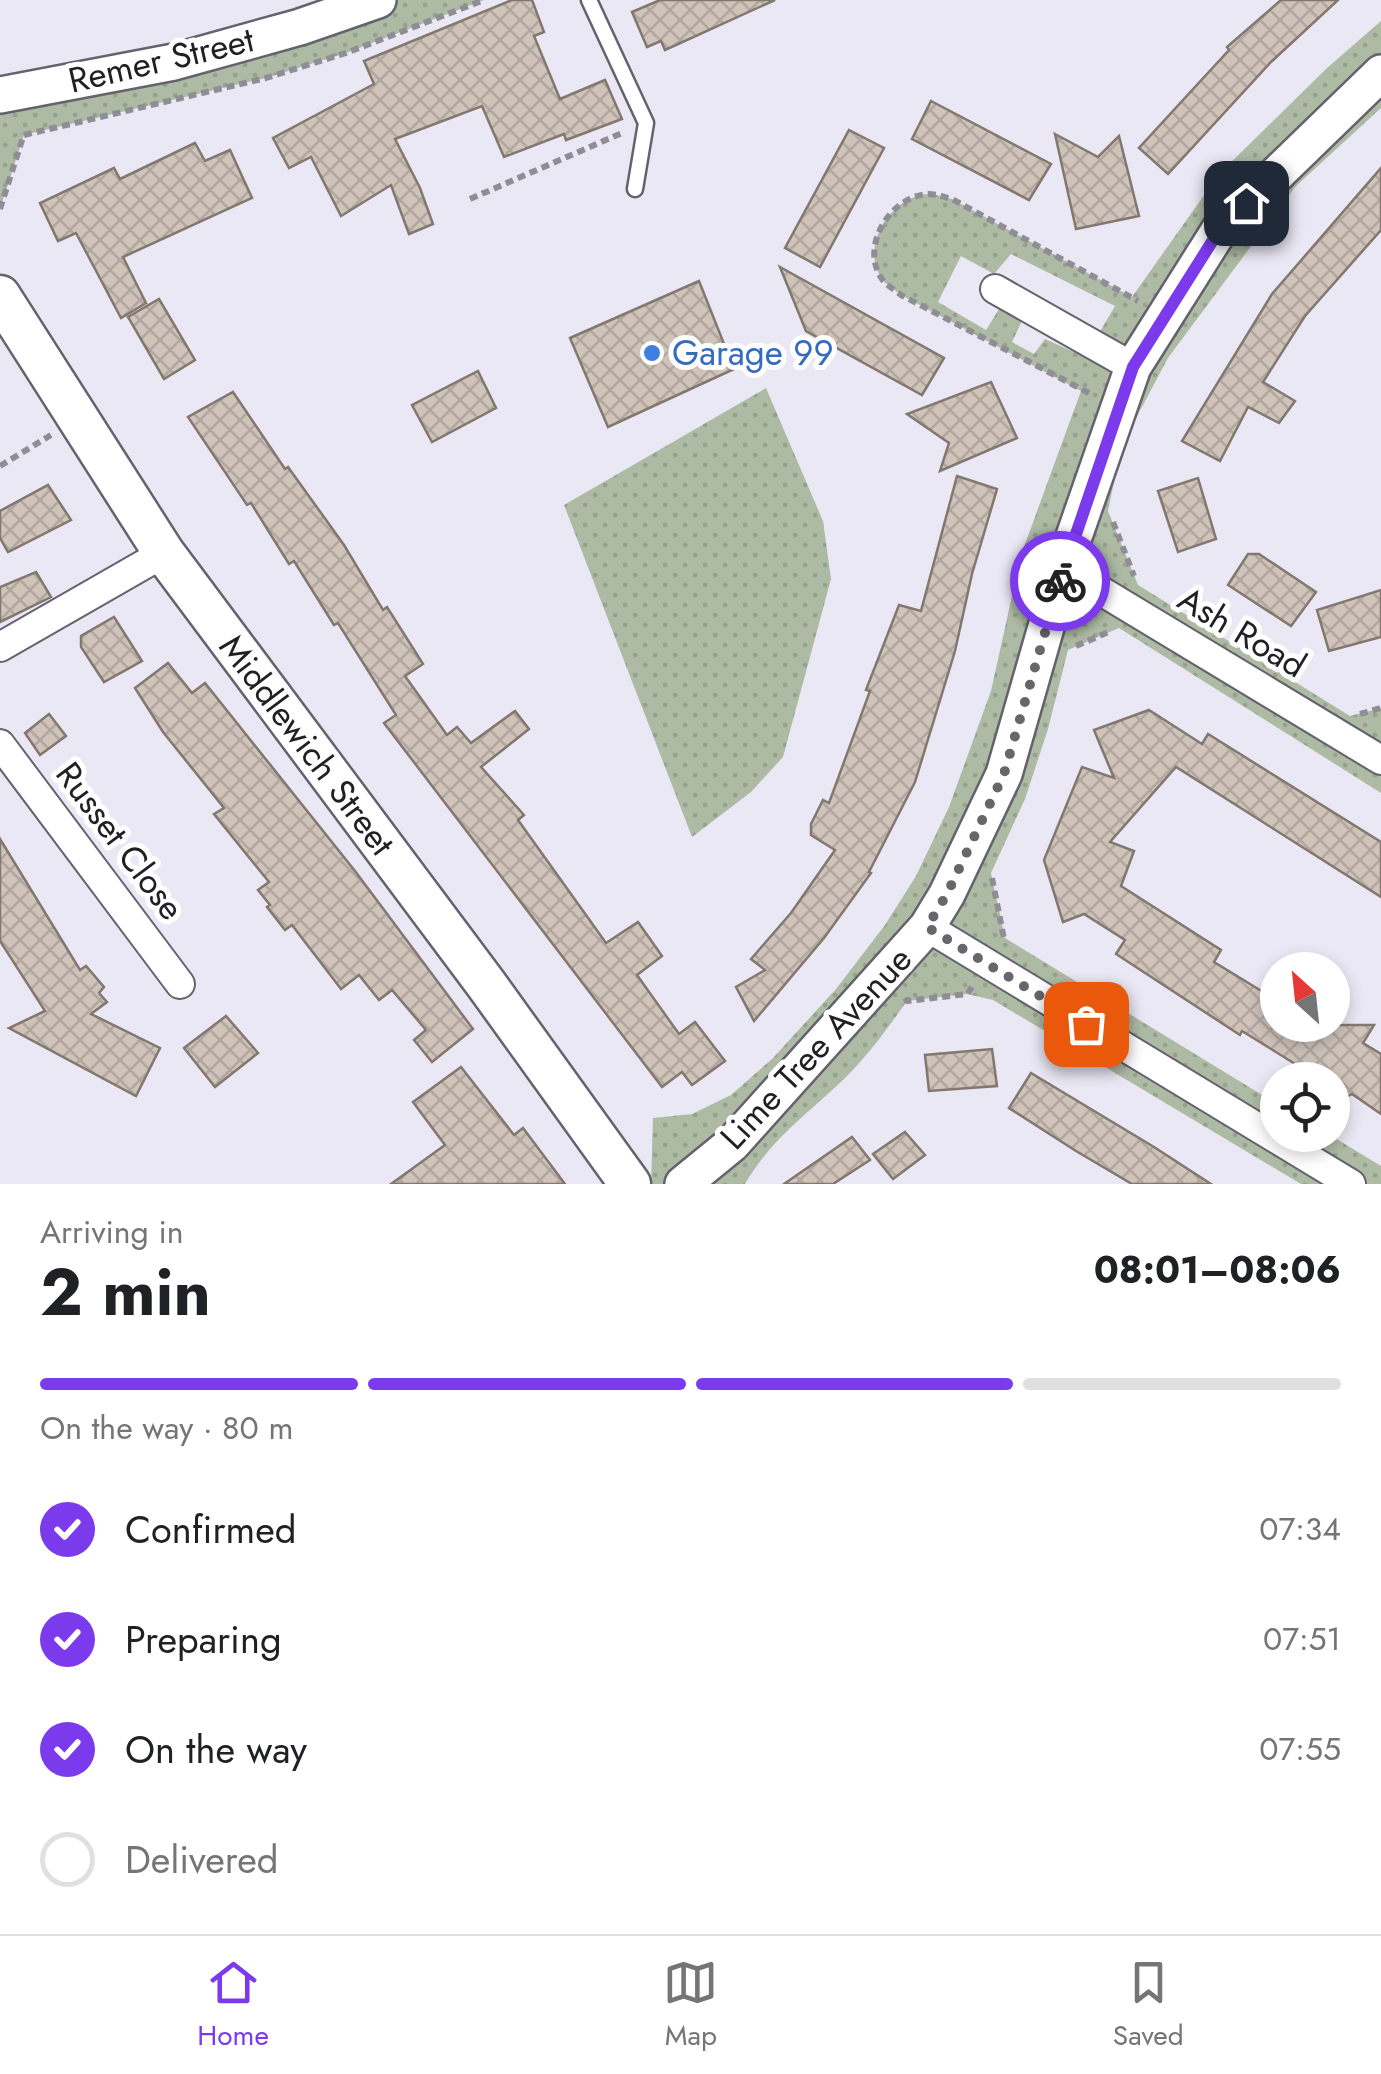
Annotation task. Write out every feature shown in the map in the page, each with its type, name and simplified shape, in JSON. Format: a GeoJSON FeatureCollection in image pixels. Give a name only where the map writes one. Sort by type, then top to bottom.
{"type":"FeatureCollection","features":[{"type":"Feature","properties":{"kind":"main road","name":"Middlewich Street"},"geometry":{"type":"LineString","coordinates":[[0,296],[164,553],[630,1184]]}},
{"type":"Feature","properties":{"kind":"street","name":"Remer Street"},"geometry":{"type":"LineString","coordinates":[[15,91],[174,62],[300,27],[378,0]]}},
{"type":"Feature","properties":{"kind":"street","name":"Lime Tree Avenue"},"geometry":{"type":"LineString","coordinates":[[684,1184],[732,1144],[927,927],[947,894],[1004,774],[1063,568],[1133,367],[1220,229],[1381,73]]}},
{"type":"Feature","properties":{"kind":"street"},"geometry":{"type":"LineString","coordinates":[[995,289],[1133,367]]}},
{"type":"Feature","properties":{"kind":"street"},"geometry":{"type":"LineString","coordinates":[[0,648],[164,553]]}},
{"type":"Feature","properties":{"kind":"street","name":"Ash Road"},"geometry":{"type":"LineString","coordinates":[[1063,568],[1381,760]]}},
{"type":"Feature","properties":{"kind":"street","name":"Russet Close"},"geometry":{"type":"LineString","coordinates":[[0,744],[180,984]]}},
{"type":"Feature","properties":{"kind":"street"},"geometry":{"type":"LineString","coordinates":[[927,927],[1351,1184]]}},
{"type":"Feature","properties":{"kind":"lane"},"geometry":{"type":"LineString","coordinates":[[590,0],[646,123],[634,190]]}},
{"type":"Feature","properties":{"kind":"path"},"geometry":{"type":"LineString","coordinates":[[0,209],[34,106],[15,91]]}},
{"type":"Feature","properties":{"kind":"path"},"geometry":{"type":"LineString","coordinates":[[470,199],[646,123]]}},
{"type":"Feature","properties":{"kind":"path"},"geometry":{"type":"LineString","coordinates":[[0,466],[77,419]]}},
{"type":"Feature","properties":{"kind":"green space"},"geometry":{"type":"Polygon","coordinates":[[[378,0],[484,0],[346,53],[266,78],[24,135],[0,209],[0,95],[378,0]]]}},
{"type":"Feature","properties":{"kind":"green space"},"geometry":{"type":"Polygon","coordinates":[[[1381,21],[1381,108],[1295,187],[1168,358],[1136,418],[1116,472],[1108,511],[1138,585],[1350,716],[1381,708],[1381,793],[1119,628],[1068,650],[1025,799],[991,873],[1005,938],[1260,1094],[1260,1152],[1350,1152],[1350,1147],[1381,1166],[1381,1184],[1301,1184],[993,1000],[967,994],[907,1001],[860,1062],[777,1141],[745,1184],[651,1184],[653,1118],[692,1114],[731,1095],[773,1058],[836,989],[885,925],[916,876],[949,807],[991,691],[1021,555],[1081,391],[888,285],[876,266],[874,252],[882,225],[902,203],[914,197],[931,194],[952,199],[1132,297],[1219,174],[1381,21]],[[1011,254],[994,274],[961,256],[938,302],[986,330],[1007,296],[1028,308],[1012,342],[1034,354],[1045,339],[1085,357],[1115,306],[1011,254]]]}},
{"type":"Feature","properties":{"kind":"green space"},"geometry":{"type":"Polygon","coordinates":[[[766,388],[823,521],[831,579],[783,757],[751,792],[692,837],[564,505],[766,388]]]}},
{"type":"Feature","properties":{"kind":"building"},"geometry":{"type":"Polygon","coordinates":[[[512,0],[532,0],[544,32],[534,36],[560,99],[605,80],[622,119],[566,140],[564,134],[504,157],[482,106],[395,139],[433,224],[409,234],[391,185],[341,216],[311,157],[289,168],[273,138],[374,84],[364,61],[512,0]]]}},
{"type":"Feature","properties":{"kind":"building"},"geometry":{"type":"Polygon","coordinates":[[[660,0],[775,0],[665,50],[661,41],[647,47],[632,12],[660,0]]]}},
{"type":"Feature","properties":{"kind":"building"},"geometry":{"type":"Polygon","coordinates":[[[1281,0],[1338,0],[1271,62],[1168,174],[1139,148],[1229,50],[1227,47],[1281,0]]]}},
{"type":"Feature","properties":{"kind":"building"},"geometry":{"type":"Polygon","coordinates":[[[931,101],[1051,164],[1029,200],[912,139],[931,101]]]}},
{"type":"Feature","properties":{"kind":"building"},"geometry":{"type":"Polygon","coordinates":[[[849,130],[884,148],[820,267],[785,248],[849,130]]]}},
{"type":"Feature","properties":{"kind":"building"},"geometry":{"type":"Polygon","coordinates":[[[1055,134],[1098,157],[1119,136],[1139,216],[1076,229],[1055,134]]]}},
{"type":"Feature","properties":{"kind":"building"},"geometry":{"type":"Polygon","coordinates":[[[195,143],[205,161],[230,150],[252,198],[123,257],[146,303],[121,318],[76,233],[58,241],[40,203],[114,168],[120,179],[195,143]]]}},
{"type":"Feature","properties":{"kind":"building"},"geometry":{"type":"Polygon","coordinates":[[[1381,168],[1381,230],[1305,316],[1263,382],[1295,401],[1279,423],[1248,407],[1220,461],[1182,441],[1272,294],[1381,168]]]}},
{"type":"Feature","properties":{"kind":"building"},"geometry":{"type":"Polygon","coordinates":[[[780,267],[944,358],[922,395],[806,331],[780,267]]]}},
{"type":"Feature","properties":{"kind":"building","name":"Garage 99"},"geometry":{"type":"Polygon","coordinates":[[[699,281],[734,369],[608,427],[570,338],[699,281]]]}},
{"type":"Feature","properties":{"kind":"building"},"geometry":{"type":"Polygon","coordinates":[[[159,299],[195,360],[164,379],[128,317],[159,299]]]}},
{"type":"Feature","properties":{"kind":"building"},"geometry":{"type":"Polygon","coordinates":[[[478,371],[496,408],[432,442],[412,405],[478,371]]]}},
{"type":"Feature","properties":{"kind":"building"},"geometry":{"type":"Polygon","coordinates":[[[991,382],[1017,438],[940,471],[949,443],[907,414],[991,382]]]}},
{"type":"Feature","properties":{"kind":"building"},"geometry":{"type":"Polygon","coordinates":[[[233,392],[285,469],[288,467],[344,545],[383,610],[387,607],[423,664],[405,676],[447,735],[457,727],[471,743],[515,711],[529,729],[481,767],[524,815],[518,820],[606,943],[638,922],[662,956],[637,975],[679,1034],[695,1022],[725,1061],[692,1085],[682,1072],[662,1087],[384,723],[396,715],[338,623],[334,625],[294,561],[289,564],[251,503],[247,505],[188,417],[233,392]]]}},
{"type":"Feature","properties":{"kind":"building"},"geometry":{"type":"Polygon","coordinates":[[[957,476],[997,489],[955,651],[915,782],[871,873],[824,938],[754,1021],[736,987],[765,970],[751,959],[791,913],[835,850],[811,835],[811,824],[823,800],[829,803],[899,605],[921,611],[957,476]]]}},
{"type":"Feature","properties":{"kind":"building"},"geometry":{"type":"Polygon","coordinates":[[[1198,478],[1216,539],[1178,552],[1158,491],[1198,478]]]}},
{"type":"Feature","properties":{"kind":"building"},"geometry":{"type":"Polygon","coordinates":[[[48,485],[71,520],[8,552],[0,538],[0,511],[48,485]]]}},
{"type":"Feature","properties":{"kind":"building"},"geometry":{"type":"Polygon","coordinates":[[[1248,554],[1259,554],[1316,592],[1291,626],[1228,585],[1248,554]]]}},
{"type":"Feature","properties":{"kind":"building"},"geometry":{"type":"Polygon","coordinates":[[[36,572],[51,597],[0,622],[0,587],[36,572]]]}},
{"type":"Feature","properties":{"kind":"building"},"geometry":{"type":"Polygon","coordinates":[[[1381,590],[1381,637],[1329,651],[1317,610],[1381,590]]]}},
{"type":"Feature","properties":{"kind":"building"},"geometry":{"type":"Polygon","coordinates":[[[114,617],[142,661],[104,682],[81,647],[81,636],[114,617]]]}},
{"type":"Feature","properties":{"kind":"building"},"geometry":{"type":"Polygon","coordinates":[[[168,663],[192,693],[205,683],[355,871],[473,1029],[432,1062],[414,1040],[426,1030],[392,990],[379,1000],[359,975],[341,989],[292,925],[285,930],[267,907],[270,905],[258,890],[269,882],[214,814],[224,808],[163,732],[135,688],[168,663]]]}},
{"type":"Feature","properties":{"kind":"building"},"geometry":{"type":"Polygon","coordinates":[[[1149,710],[1202,744],[1208,734],[1381,842],[1381,897],[1176,767],[1110,842],[1134,851],[1121,886],[1221,950],[1214,962],[1260,990],[1260,1042],[1350,1042],[1350,1025],[1374,1025],[1363,1043],[1381,1054],[1381,1114],[1350,1095],[1350,1062],[1292,1062],[1242,1031],[1240,1035],[1116,954],[1125,940],[1084,914],[1063,922],[1044,860],[1082,767],[1114,778],[1094,730],[1149,710]]]}},
{"type":"Feature","properties":{"kind":"building"},"geometry":{"type":"Polygon","coordinates":[[[49,714],[66,736],[40,755],[25,733],[49,714]]]}},
{"type":"Feature","properties":{"kind":"building"},"geometry":{"type":"Polygon","coordinates":[[[0,839],[80,970],[86,966],[104,987],[99,993],[107,1002],[91,1014],[160,1048],[136,1096],[9,1028],[45,1011],[0,941],[0,839]]]}},
{"type":"Feature","properties":{"kind":"building"},"geometry":{"type":"Polygon","coordinates":[[[226,1016],[258,1053],[215,1087],[184,1048],[226,1016]]]}},
{"type":"Feature","properties":{"kind":"building"},"geometry":{"type":"Polygon","coordinates":[[[992,1049],[997,1086],[929,1091],[925,1055],[992,1049]]]}},
{"type":"Feature","properties":{"kind":"building"},"geometry":{"type":"Polygon","coordinates":[[[461,1067],[514,1135],[523,1128],[565,1184],[391,1184],[445,1145],[413,1102],[461,1067]]]}},
{"type":"Feature","properties":{"kind":"building"},"geometry":{"type":"Polygon","coordinates":[[[1031,1073],[1211,1184],[1132,1184],[1076,1151],[1009,1108],[1031,1073]]]}},
{"type":"Feature","properties":{"kind":"building"},"geometry":{"type":"Polygon","coordinates":[[[905,1132],[925,1155],[893,1179],[873,1154],[905,1132]]]}},
{"type":"Feature","properties":{"kind":"building"},"geometry":{"type":"Polygon","coordinates":[[[852,1137],[870,1160],[833,1184],[784,1184],[852,1137]]]}},
{"type":"Feature","properties":{"kind":"way so far"},"geometry":{"type":"LineString","coordinates":[[1060,581],[1004,774],[947,894],[927,927],[1086,1024]]}},
{"type":"Feature","properties":{"kind":"place","name":"Garage 99"},"geometry":{"type":"Point","coordinates":[652,353]}},
{"type":"Feature","properties":{"kind":"route"},"geometry":{"type":"LineString","coordinates":[[1060,581],[1133,367],[1220,229],[1246,203]]}}]}
